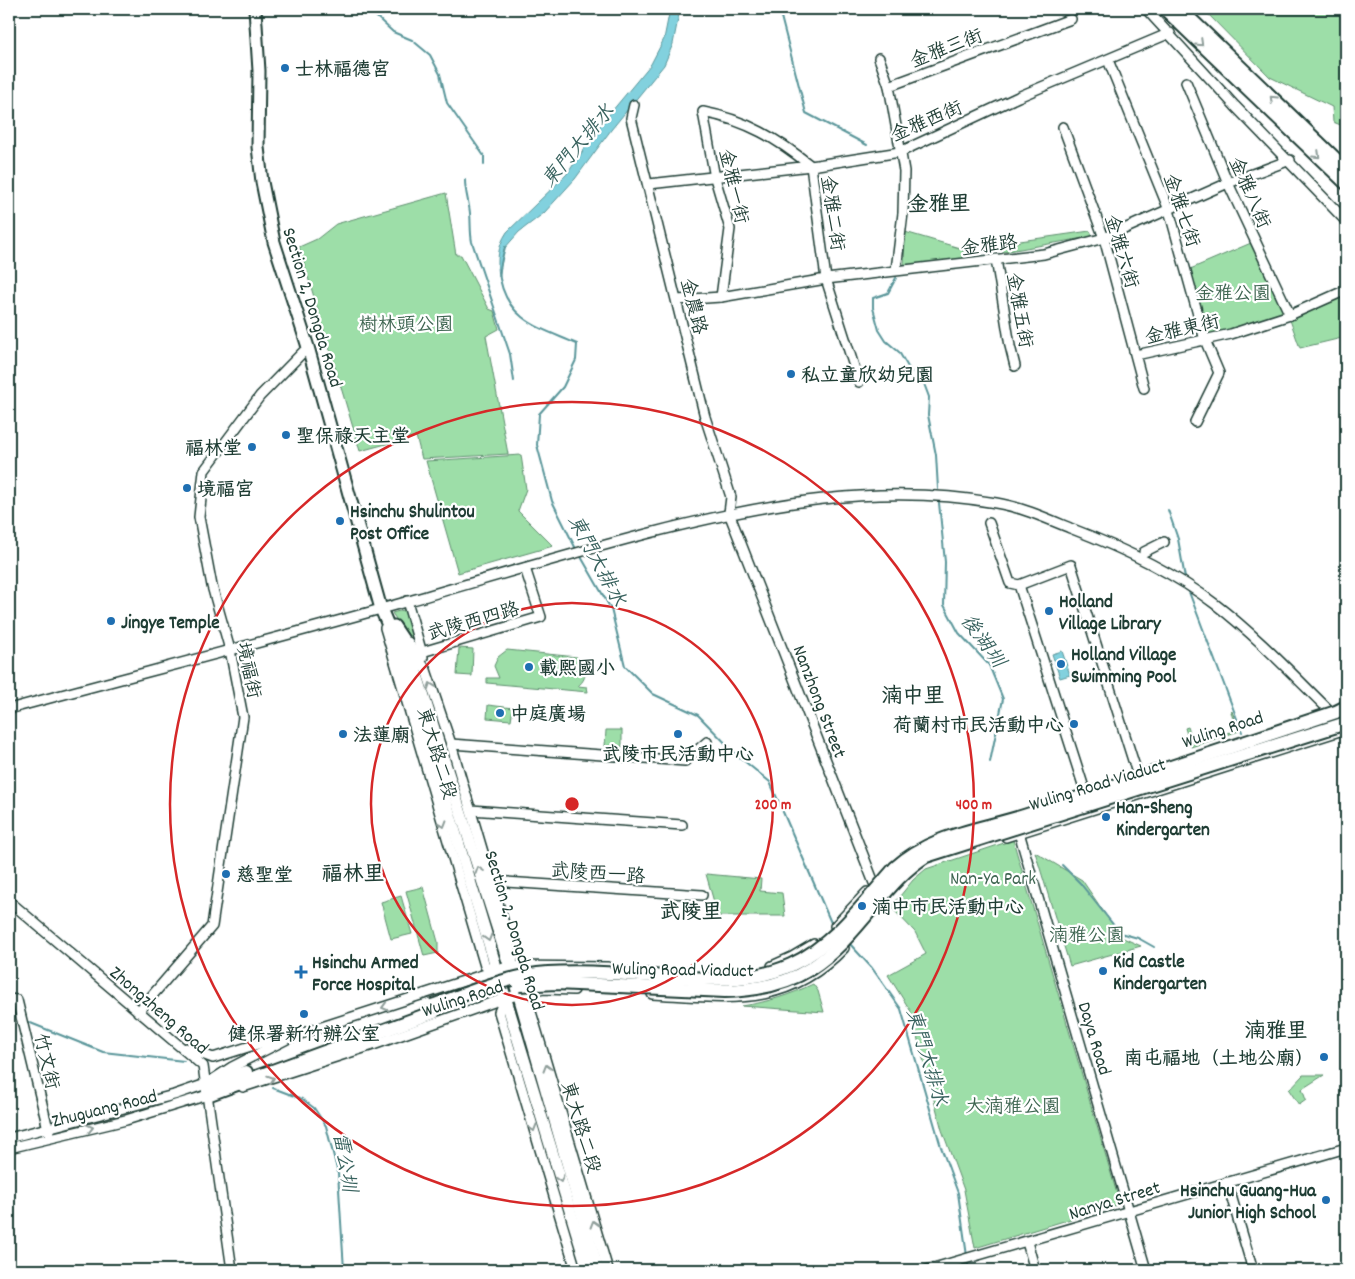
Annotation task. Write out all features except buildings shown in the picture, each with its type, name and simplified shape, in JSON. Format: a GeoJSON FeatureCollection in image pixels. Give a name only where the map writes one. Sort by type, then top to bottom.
{"type":"FeatureCollection","features":[{"type":"Feature","properties":{"kind":"highway"},"geometry":{"type":"LineString","coordinates":[[1165,9],[1346,183]]}},
{"type":"Feature","properties":{"kind":"highway"},"geometry":{"type":"LineString","coordinates":[[1180,9],[1346,169]]}},
{"type":"Feature","properties":{"kind":"highway","name":"Wuling Road Viaduct"},"geometry":{"type":"LineString","coordinates":[[206,1090],[433,1009],[498,990],[534,984],[725,991],[752,990],[792,979],[822,962],[845,940],[908,856],[934,842],[1025,816],[1336,712],[1346,707]]}},
{"type":"Feature","properties":{"kind":"highway"},"geometry":{"type":"LineString","coordinates":[[1031,808],[1051,810],[1066,808],[1346,715]]}},
{"type":"Feature","properties":{"kind":"highway","name":"Wuling Road Viaduct"},"geometry":{"type":"LineString","coordinates":[[890,881],[914,863],[940,850],[1068,812],[1346,723]]}},
{"type":"Feature","properties":{"kind":"highway"},"geometry":{"type":"LineString","coordinates":[[1037,828],[1066,808]]}},
{"type":"Feature","properties":{"kind":"highway"},"geometry":{"type":"LineString","coordinates":[[620,968],[653,981],[728,985],[750,984],[782,976],[823,953],[890,881]]}},
{"type":"Feature","properties":{"kind":"highway"},"geometry":{"type":"LineString","coordinates":[[626,992],[653,981]]}},
{"type":"Feature","properties":{"kind":"main road","name":"Section 2, Dongda Road"},"geometry":{"type":"LineString","coordinates":[[255,9],[259,71],[258,147],[262,182],[274,242],[308,347],[381,608],[403,660],[588,1270]]}},
{"type":"Feature","properties":{"kind":"main road","name":"Section 2, Dongda Road"},"geometry":{"type":"LineString","coordinates":[[381,608],[408,647],[510,966],[598,1270]]}},
{"type":"Feature","properties":{"kind":"street"},"geometry":{"type":"LineString","coordinates":[[1146,9],[1170,32],[1235,106],[1290,160],[1346,221]]}},
{"type":"Feature","properties":{"kind":"street","name":"金雅三街"},"geometry":{"type":"LineString","coordinates":[[889,86],[1071,19]]}},
{"type":"Feature","properties":{"kind":"street","name":"金雅西街"},"geometry":{"type":"LineString","coordinates":[[649,184],[811,166],[900,152],[1018,97],[1170,32]]}},
{"type":"Feature","properties":{"kind":"street"},"geometry":{"type":"LineString","coordinates":[[878,58],[889,86],[904,171],[903,213],[896,270]]}},
{"type":"Feature","properties":{"kind":"street","name":"金雅七街"},"geometry":{"type":"LineString","coordinates":[[1108,60],[1169,210],[1205,340],[1219,374],[1195,422]]}},
{"type":"Feature","properties":{"kind":"street","name":"金雅八街"},"geometry":{"type":"LineString","coordinates":[[1186,82],[1228,183],[1290,315]]}},
{"type":"Feature","properties":{"kind":"street","name":"金農路"},"geometry":{"type":"LineString","coordinates":[[634,105],[631,118],[649,184],[705,417],[731,497],[730,513]]}},
{"type":"Feature","properties":{"kind":"street","name":"金雅二街"},"geometry":{"type":"LineString","coordinates":[[703,112],[731,117],[785,145],[811,166],[826,279],[859,382]]}},
{"type":"Feature","properties":{"kind":"street","name":"金雅一街"},"geometry":{"type":"LineString","coordinates":[[703,112],[715,178],[730,229],[721,297]]}},
{"type":"Feature","properties":{"kind":"street","name":"金雅六街"},"geometry":{"type":"LineString","coordinates":[[1063,127],[1104,238],[1144,388]]}},
{"type":"Feature","properties":{"kind":"street","name":"金雅路"},"geometry":{"type":"LineString","coordinates":[[677,300],[721,297],[826,279],[896,270],[1044,254],[1104,238],[1228,183],[1290,160]]}},
{"type":"Feature","properties":{"kind":"street","name":"金雅五街"},"geometry":{"type":"LineString","coordinates":[[996,259],[1015,366]]}},
{"type":"Feature","properties":{"kind":"street","name":"金雅東街"},"geometry":{"type":"LineString","coordinates":[[1136,355],[1205,340],[1290,315],[1346,290]]}},
{"type":"Feature","properties":{"kind":"street","name":"境福街"},"geometry":{"type":"LineString","coordinates":[[138,1012],[212,926],[243,717],[230,650],[212,586],[199,517],[204,471],[260,396],[308,347]]}},
{"type":"Feature","properties":{"kind":"street"},"geometry":{"type":"LineString","coordinates":[[9,709],[230,650],[592,548],[730,513],[777,504],[874,494],[953,498],[998,503],[1031,513],[1103,540],[1148,562],[1213,602],[1249,633],[1329,710],[1346,729]]}},
{"type":"Feature","properties":{"kind":"street","name":"Nanzhong Street"},"geometry":{"type":"LineString","coordinates":[[730,513],[874,883],[884,895]]}},
{"type":"Feature","properties":{"kind":"street"},"geometry":{"type":"LineString","coordinates":[[989,523],[1010,583],[1019,585],[1071,565],[1138,773]]}},
{"type":"Feature","properties":{"kind":"street"},"geometry":{"type":"LineString","coordinates":[[1144,552],[1164,542]]}},
{"type":"Feature","properties":{"kind":"street","name":"武陵西四路"},"geometry":{"type":"LineString","coordinates":[[422,652],[540,617],[525,568]]}},
{"type":"Feature","properties":{"kind":"street"},"geometry":{"type":"LineString","coordinates":[[1019,585],[1085,791]]}},
{"type":"Feature","properties":{"kind":"street","name":"東大路二段"},"geometry":{"type":"LineString","coordinates":[[407,601],[426,670],[451,744],[514,957],[510,966]]}},
{"type":"Feature","properties":{"kind":"street","name":"東大路二段"},"geometry":{"type":"LineString","coordinates":[[381,608],[416,652],[426,670]]}},
{"type":"Feature","properties":{"kind":"street","name":"Wuling Road"},"geometry":{"type":"LineString","coordinates":[[206,1090],[232,1067],[291,1038],[510,966],[590,966],[737,974],[776,965],[828,934],[874,883],[904,854],[932,838],[1015,814],[1329,710],[1346,702]]}},
{"type":"Feature","properties":{"kind":"street","name":"Wuling Road"},"geometry":{"type":"LineString","coordinates":[[206,1090],[259,1084],[505,998],[544,989],[742,998],[785,988],[825,966],[860,931],[884,895],[933,858],[1037,828],[1346,729]]}},
{"type":"Feature","properties":{"kind":"street"},"geometry":{"type":"LineString","coordinates":[[451,744],[685,761],[707,742]]}},
{"type":"Feature","properties":{"kind":"street"},"geometry":{"type":"LineString","coordinates":[[471,810],[682,825]]}},
{"type":"Feature","properties":{"kind":"street","name":"Daya Road"},"geometry":{"type":"LineString","coordinates":[[1015,814],[1018,833],[1130,1210],[1146,1270]]}},
{"type":"Feature","properties":{"kind":"street","name":"武陵西一路"},"geometry":{"type":"LineString","coordinates":[[492,881],[702,895]]}},
{"type":"Feature","properties":{"kind":"street"},"geometry":{"type":"LineString","coordinates":[[825,966],[836,942],[853,923],[884,895]]}},
{"type":"Feature","properties":{"kind":"street","name":"Zhongzheng Road"},"geometry":{"type":"LineString","coordinates":[[9,901],[202,1066],[232,1270]]}},
{"type":"Feature","properties":{"kind":"street"},"geometry":{"type":"LineString","coordinates":[[813,944],[825,966]]}},
{"type":"Feature","properties":{"kind":"street","name":"東大路二段"},"geometry":{"type":"LineString","coordinates":[[519,996],[529,1005],[608,1270]]}},
{"type":"Feature","properties":{"kind":"street"},"geometry":{"type":"LineString","coordinates":[[505,998],[499,1012],[576,1270]]}},
{"type":"Feature","properties":{"kind":"street","name":"竹文街"},"geometry":{"type":"LineString","coordinates":[[9,999],[17,1000],[50,1138]]}},
{"type":"Feature","properties":{"kind":"street"},"geometry":{"type":"LineString","coordinates":[[180,1046],[213,1058],[270,1040],[291,1038]]}},
{"type":"Feature","properties":{"kind":"street","name":"Zhuguang Road"},"geometry":{"type":"LineString","coordinates":[[9,1138],[174,1096],[206,1090]]}},
{"type":"Feature","properties":{"kind":"street","name":"Zhuguang Road"},"geometry":{"type":"LineString","coordinates":[[9,1148],[126,1120],[206,1090]]}},
{"type":"Feature","properties":{"kind":"street","name":"Nanya Street"},"geometry":{"type":"LineString","coordinates":[[927,1270],[1346,1148]]}},
{"type":"Feature","properties":{"kind":"street"},"geometry":{"type":"LineString","coordinates":[[1227,1182],[1253,1270]]}},
{"type":"Feature","properties":{"kind":"street"},"geometry":{"type":"LineString","coordinates":[[1027,1242],[1036,1270]]}},
{"type":"Feature","properties":{"kind":"green space"},"geometry":{"type":"Polygon","coordinates":[[[1203,9],[1346,9],[1346,127],[1333,122],[1332,107],[1270,77],[1203,9]]]}},
{"type":"Feature","properties":{"kind":"green space","name":"樹林頭公園"},"geometry":{"type":"Polygon","coordinates":[[[446,193],[456,255],[461,255],[489,309],[494,311],[499,329],[486,336],[508,454],[422,459],[416,436],[360,451],[299,247],[317,239],[336,224],[446,193]]]}},
{"type":"Feature","properties":{"kind":"green space"},"geometry":{"type":"Polygon","coordinates":[[[1090,231],[1093,236],[1003,252],[1002,247],[1020,241],[1090,231]]]}},
{"type":"Feature","properties":{"kind":"green space"},"geometry":{"type":"Polygon","coordinates":[[[905,232],[963,249],[964,261],[904,267],[905,232]]]}},
{"type":"Feature","properties":{"kind":"green space","name":"金雅公園"},"geometry":{"type":"Polygon","coordinates":[[[1251,243],[1285,312],[1230,331],[1208,336],[1188,270],[1251,243]]]}},
{"type":"Feature","properties":{"kind":"green space"},"geometry":{"type":"Polygon","coordinates":[[[1346,296],[1346,337],[1300,348],[1290,320],[1346,296]]]}},
{"type":"Feature","properties":{"kind":"green space"},"geometry":{"type":"Polygon","coordinates":[[[521,455],[526,489],[518,511],[553,546],[458,573],[426,461],[521,455]]]}},
{"type":"Feature","properties":{"kind":"green space"},"geometry":{"type":"Polygon","coordinates":[[[407,609],[419,653],[392,613],[407,609]]]}},
{"type":"Feature","properties":{"kind":"green space"},"geometry":{"type":"Polygon","coordinates":[[[459,648],[473,649],[472,676],[457,675],[459,648]]]}},
{"type":"Feature","properties":{"kind":"green space"},"geometry":{"type":"Polygon","coordinates":[[[507,650],[577,657],[583,664],[585,672],[584,679],[578,686],[587,687],[588,692],[487,683],[487,678],[499,678],[494,666],[498,657],[507,650]]]}},
{"type":"Feature","properties":{"kind":"green space","name":"中庭廣場"},"geometry":{"type":"Polygon","coordinates":[[[488,705],[513,708],[511,720],[487,718],[488,705]]]}},
{"type":"Feature","properties":{"kind":"green space"},"geometry":{"type":"Polygon","coordinates":[[[1232,711],[1239,731],[1191,747],[1185,728],[1188,727],[1194,744],[1236,730],[1232,711]]]}},
{"type":"Feature","properties":{"kind":"green space"},"geometry":{"type":"Polygon","coordinates":[[[606,730],[622,730],[622,747],[605,746],[606,730]]]}},
{"type":"Feature","properties":{"kind":"green space","name":"大湳雅公園"},"geometry":{"type":"Polygon","coordinates":[[[1013,840],[1120,1204],[975,1248],[964,1190],[942,1130],[910,1010],[888,975],[926,954],[915,932],[891,907],[913,880],[926,869],[1013,840]]]}},
{"type":"Feature","properties":{"kind":"green space","name":"湳雅公園"},"geometry":{"type":"Polygon","coordinates":[[[1035,852],[1082,880],[1121,937],[1141,946],[1070,966],[1035,852]]]}},
{"type":"Feature","properties":{"kind":"green space"},"geometry":{"type":"Polygon","coordinates":[[[706,874],[761,879],[760,891],[782,893],[785,916],[718,916],[706,874]]]}},
{"type":"Feature","properties":{"kind":"green space"},"geometry":{"type":"Polygon","coordinates":[[[423,887],[438,942],[438,953],[424,956],[406,891],[423,887]]]}},
{"type":"Feature","properties":{"kind":"green space"},"geometry":{"type":"Polygon","coordinates":[[[401,896],[412,934],[391,939],[381,902],[401,896]]]}},
{"type":"Feature","properties":{"kind":"green space"},"geometry":{"type":"Polygon","coordinates":[[[813,984],[818,991],[824,1012],[742,1006],[779,998],[813,984]]]}},
{"type":"Feature","properties":{"kind":"green space"},"geometry":{"type":"Polygon","coordinates":[[[1303,1075],[1324,1075],[1302,1089],[1306,1100],[1299,1105],[1289,1090],[1303,1075]]]}},
{"type":"Feature","properties":{"kind":"water"},"geometry":{"type":"Polygon","coordinates":[[[670,9],[680,9],[673,44],[664,65],[611,130],[575,179],[544,213],[519,232],[504,249],[499,277],[498,254],[507,232],[567,174],[602,123],[651,64],[664,39],[670,9]]]}},
{"type":"Feature","properties":{"kind":"water","name":"Holland Village Swimming Pool"},"geometry":{"type":"Polygon","coordinates":[[[1062,651],[1070,675],[1060,678],[1052,654],[1062,651]]]}},
{"type":"Feature","properties":{"kind":"waterway"},"geometry":{"type":"LineString","coordinates":[[368,9],[393,32],[412,40],[430,55],[440,74],[447,103],[484,156],[484,165]]}},
{"type":"Feature","properties":{"kind":"waterway"},"geometry":{"type":"LineString","coordinates":[[779,9],[806,113],[867,145]]}},
{"type":"Feature","properties":{"kind":"waterway"},"geometry":{"type":"LineString","coordinates":[[465,180],[472,242],[510,354],[514,381]]}},
{"type":"Feature","properties":{"kind":"waterway","name":"東門大排水"},"geometry":{"type":"LineString","coordinates":[[505,247],[500,267],[500,279],[504,293],[511,305],[528,322],[577,344],[576,360],[563,387],[539,414],[537,445],[552,501],[576,549]]}},
{"type":"Feature","properties":{"kind":"waterway","name":"後湖圳"},"geometry":{"type":"LineString","coordinates":[[896,278],[888,293],[873,298],[873,308],[879,330],[886,341],[899,352],[911,372]]}},
{"type":"Feature","properties":{"kind":"waterway","name":"後湖圳"},"geometry":{"type":"LineString","coordinates":[[923,381],[929,397],[928,415],[936,455],[938,489]]}},
{"type":"Feature","properties":{"kind":"waterway","name":"後湖圳"},"geometry":{"type":"LineString","coordinates":[[939,503],[945,562],[944,605],[959,633],[989,665],[1003,699],[990,762]]}},
{"type":"Feature","properties":{"kind":"waterway"},"geometry":{"type":"LineString","coordinates":[[1168,510],[1178,539],[1185,578]]}},
{"type":"Feature","properties":{"kind":"waterway","name":"東門大排水"},"geometry":{"type":"LineString","coordinates":[[580,555],[611,609],[625,666],[653,694],[698,715],[738,756],[770,782],[832,925]]}},
{"type":"Feature","properties":{"kind":"waterway"},"geometry":{"type":"LineString","coordinates":[[1189,592],[1242,732]]}},
{"type":"Feature","properties":{"kind":"waterway","name":"後湖圳"},"geometry":{"type":"LineString","coordinates":[[1062,865],[1080,883],[1120,933],[1138,938],[1154,947]]}},
{"type":"Feature","properties":{"kind":"waterway","name":"東門大排水"},"geometry":{"type":"LineString","coordinates":[[849,943],[872,968],[901,1009],[941,1147],[958,1193],[967,1256]]}},
{"type":"Feature","properties":{"kind":"waterway","name":"雷公圳"},"geometry":{"type":"LineString","coordinates":[[9,1016],[15,1017]]}},
{"type":"Feature","properties":{"kind":"waterway","name":"雷公圳"},"geometry":{"type":"LineString","coordinates":[[28,1022],[103,1052],[184,1061]]}},
{"type":"Feature","properties":{"kind":"waterway","name":"雷公圳"},"geometry":{"type":"LineString","coordinates":[[273,1088],[302,1099],[314,1108],[326,1126],[338,1173],[344,1270]]}},
{"type":"Feature","properties":{"kind":"waterway","name":"東門大排水"},"geometry":{"type":"LineString","coordinates":[[967,1260],[969,1270]]}},
{"type":"Feature","properties":{"kind":"place","name":"士林福德宮"},"geometry":{"type":"Point","coordinates":[285,68]}},
{"type":"Feature","properties":{"kind":"place","name":"私立童欣幼兒園"},"geometry":{"type":"Point","coordinates":[791,374]}},
{"type":"Feature","properties":{"kind":"place","name":"聖保祿天主堂"},"geometry":{"type":"Point","coordinates":[286,435]}},
{"type":"Feature","properties":{"kind":"place","name":"福林堂"},"geometry":{"type":"Point","coordinates":[252,447]}},
{"type":"Feature","properties":{"kind":"place","name":"境福宮"},"geometry":{"type":"Point","coordinates":[187,488]}},
{"type":"Feature","properties":{"kind":"place","name":"Hsinchu Shulintou Post Office"},"geometry":{"type":"Point","coordinates":[340,521]}},
{"type":"Feature","properties":{"kind":"place","name":"Holland Village Library"},"geometry":{"type":"Point","coordinates":[1049,611]}},
{"type":"Feature","properties":{"kind":"place","name":"Jingye Temple"},"geometry":{"type":"Point","coordinates":[111,621]}},
{"type":"Feature","properties":{"kind":"place","name":"Holland Village Swimming Pool"},"geometry":{"type":"Point","coordinates":[1061,664]}},
{"type":"Feature","properties":{"kind":"place","name":"載熙國小"},"geometry":{"type":"Point","coordinates":[529,667]}},
{"type":"Feature","properties":{"kind":"place","name":"中庭廣場"},"geometry":{"type":"Point","coordinates":[500,713]}},
{"type":"Feature","properties":{"kind":"place","name":"荷蘭村市民活動中心"},"geometry":{"type":"Point","coordinates":[1074,724]}},
{"type":"Feature","properties":{"kind":"place","name":"法蓮廟"},"geometry":{"type":"Point","coordinates":[343,734]}},
{"type":"Feature","properties":{"kind":"place","name":"武陵市民活動中心"},"geometry":{"type":"Point","coordinates":[678,734]}},
{"type":"Feature","properties":{"kind":"place","name":"Han-Sheng Kindergarten"},"geometry":{"type":"Point","coordinates":[1106,817]}},
{"type":"Feature","properties":{"kind":"place","name":"慈聖堂"},"geometry":{"type":"Point","coordinates":[226,874]}},
{"type":"Feature","properties":{"kind":"place","name":"湳中市民活動中心"},"geometry":{"type":"Point","coordinates":[862,906]}},
{"type":"Feature","properties":{"kind":"place","name":"Kid Castle Kindergarten"},"geometry":{"type":"Point","coordinates":[1103,971]}},
{"type":"Feature","properties":{"kind":"place","name":"Hsinchu Armed Force Hospital"},"geometry":{"type":"Point","coordinates":[301,972]}},
{"type":"Feature","properties":{"kind":"place","name":"健保署新竹辦公室"},"geometry":{"type":"Point","coordinates":[304,1014]}},
{"type":"Feature","properties":{"kind":"place","name":"南屯福地（土地公廟）"},"geometry":{"type":"Point","coordinates":[1324,1057]}},
{"type":"Feature","properties":{"kind":"place","name":"Hsinchu Guang-Hua Junior High School"},"geometry":{"type":"Point","coordinates":[1326,1200]}},
{"type":"Feature","properties":{"kind":"district","name":"金雅里"},"geometry":{"type":"Point","coordinates":[939,203]}},
{"type":"Feature","properties":{"kind":"district","name":"湳中里"},"geometry":{"type":"Point","coordinates":[913,695]}},
{"type":"Feature","properties":{"kind":"district","name":"福林里"},"geometry":{"type":"Point","coordinates":[353,873]}},
{"type":"Feature","properties":{"kind":"district","name":"武陵里"},"geometry":{"type":"Point","coordinates":[691,911]}},
{"type":"Feature","properties":{"kind":"district","name":"湳雅里"},"geometry":{"type":"Point","coordinates":[1276,1030]}},
{"type":"Feature","properties":{"kind":"park label","name":"Nan-Ya Park"},"geometry":{"type":"Point","coordinates":[993,877]}}]}
